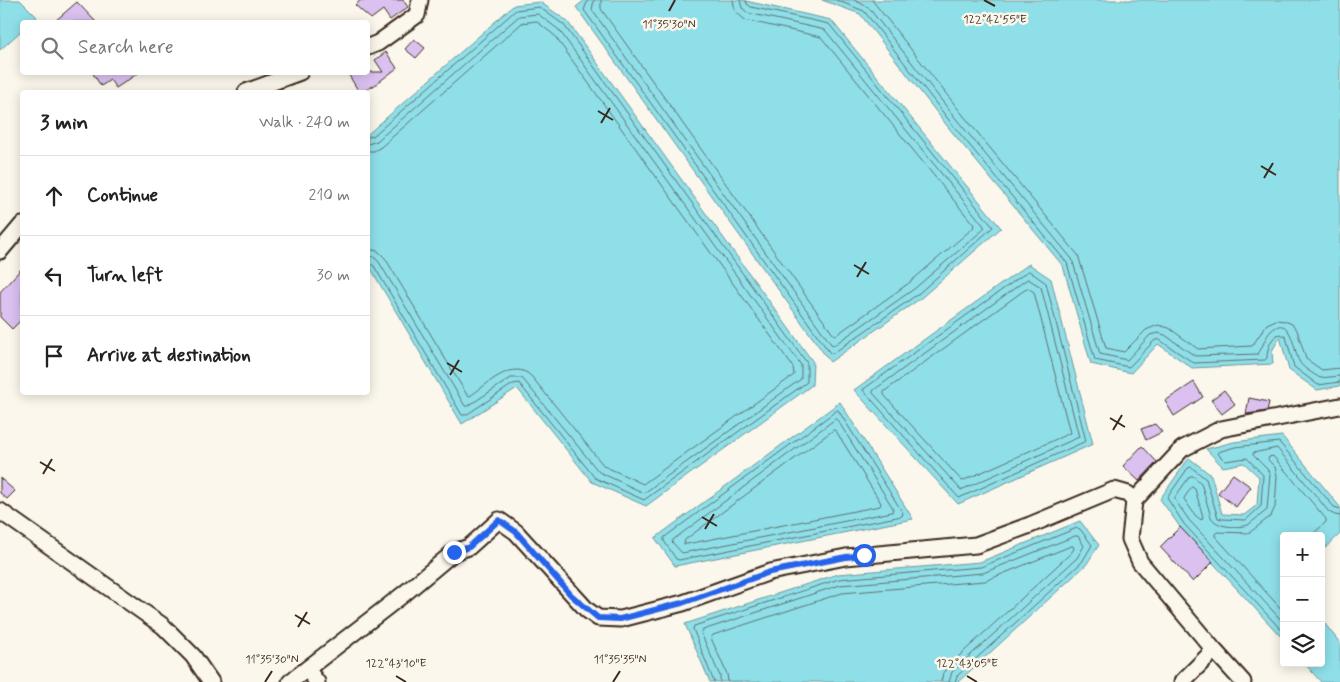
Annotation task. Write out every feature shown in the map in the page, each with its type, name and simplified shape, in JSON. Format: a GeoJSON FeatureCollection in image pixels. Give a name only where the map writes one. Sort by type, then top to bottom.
{"type":"FeatureCollection","features":[{"type":"Feature","properties":{"kind":"street"},"geometry":{"type":"LineString","coordinates":[[370,46],[378,43],[417,15],[420,0]]}},
{"type":"Feature","properties":{"kind":"street"},"geometry":{"type":"LineString","coordinates":[[251,90],[292,75]]}},
{"type":"Feature","properties":{"kind":"street"},"geometry":{"type":"LineString","coordinates":[[0,251],[20,227]]}},
{"type":"Feature","properties":{"kind":"street"},"geometry":{"type":"LineString","coordinates":[[1243,682],[1140,562],[1130,539],[1134,501],[1182,449],[1221,429],[1340,406]]}},
{"type":"Feature","properties":{"kind":"street"},"geometry":{"type":"LineString","coordinates":[[290,682],[405,593],[448,556],[469,547],[499,520],[516,532],[571,595],[587,610],[598,618],[620,619],[682,603],[770,572],[846,557],[976,545],[1030,526],[1114,490],[1128,494],[1134,501]]}},
{"type":"Feature","properties":{"kind":"street"},"geometry":{"type":"LineString","coordinates":[[0,511],[163,626],[193,656],[212,682]]}},
{"type":"Feature","properties":{"kind":"street"},"geometry":{"type":"LineString","coordinates":[[1182,682],[1214,650]]}},
{"type":"Feature","properties":{"kind":"street"},"geometry":{"type":"LineString","coordinates":[[307,669],[317,682]]}},
{"type":"Feature","properties":{"kind":"water"},"geometry":{"type":"Polygon","coordinates":[[[0,0],[20,0],[37,17],[33,20],[20,20],[20,32],[0,50],[0,0]]]}},
{"type":"Feature","properties":{"kind":"water"},"geometry":{"type":"Polygon","coordinates":[[[585,0],[741,0],[831,20],[1001,228],[921,298],[830,362],[576,7],[585,0]]]}},
{"type":"Feature","properties":{"kind":"water"},"geometry":{"type":"Polygon","coordinates":[[[822,0],[1340,0],[1340,386],[1317,390],[1289,370],[1280,337],[1272,351],[1273,364],[1192,368],[1158,344],[1131,373],[1091,364],[1063,266],[948,127],[860,14],[822,0]]]}},
{"type":"Feature","properties":{"kind":"water"},"geometry":{"type":"Polygon","coordinates":[[[540,2],[567,21],[813,362],[812,385],[646,506],[592,482],[517,388],[462,424],[370,267],[370,132],[514,5],[540,2]]]}},
{"type":"Feature","properties":{"kind":"water"},"geometry":{"type":"Polygon","coordinates":[[[1029,264],[1051,279],[1093,444],[958,504],[854,390],[1029,264]]]}},
{"type":"Feature","properties":{"kind":"water"},"geometry":{"type":"Polygon","coordinates":[[[840,402],[913,519],[675,566],[655,538],[840,402]]]}},
{"type":"Feature","properties":{"kind":"water"},"geometry":{"type":"Polygon","coordinates":[[[1282,436],[1340,507],[1340,534],[1325,548],[1325,532],[1280,532],[1280,636],[1180,527],[1160,499],[1189,458],[1211,475],[1222,514],[1244,515],[1257,505],[1259,477],[1244,463],[1223,467],[1206,449],[1234,442],[1282,436]]]}},
{"type":"Feature","properties":{"kind":"water"},"geometry":{"type":"Polygon","coordinates":[[[1080,521],[1099,545],[1086,565],[958,682],[710,682],[685,624],[838,574],[980,562],[1080,521]]]}},
{"type":"Feature","properties":{"kind":"water"},"geometry":{"type":"Polygon","coordinates":[[[1325,624],[1340,643],[1340,682],[1321,682],[1308,667],[1325,667],[1325,624]]]}},
{"type":"Feature","properties":{"kind":"building"},"geometry":{"type":"Polygon","coordinates":[[[361,0],[403,0],[408,7],[390,20],[383,10],[371,19],[355,5],[361,0]]]}},
{"type":"Feature","properties":{"kind":"building"},"geometry":{"type":"Polygon","coordinates":[[[77,2],[94,20],[56,20],[77,2]]]}},
{"type":"Feature","properties":{"kind":"building"},"geometry":{"type":"Polygon","coordinates":[[[414,39],[425,48],[416,58],[405,49],[414,39]]]}},
{"type":"Feature","properties":{"kind":"building"},"geometry":{"type":"Polygon","coordinates":[[[386,52],[397,68],[375,85],[366,90],[358,90],[349,75],[370,75],[370,72],[383,72],[375,60],[386,52]]]}},
{"type":"Feature","properties":{"kind":"building"},"geometry":{"type":"Polygon","coordinates":[[[94,75],[136,75],[116,88],[110,80],[101,86],[94,75]]]}},
{"type":"Feature","properties":{"kind":"building"},"geometry":{"type":"Polygon","coordinates":[[[20,270],[20,321],[12,329],[0,317],[0,292],[20,270]]]}},
{"type":"Feature","properties":{"kind":"building"},"geometry":{"type":"Polygon","coordinates":[[[1194,382],[1203,397],[1174,416],[1165,401],[1194,382]]]}},
{"type":"Feature","properties":{"kind":"building"},"geometry":{"type":"Polygon","coordinates":[[[1224,390],[1235,404],[1222,414],[1211,400],[1224,390]]]}},
{"type":"Feature","properties":{"kind":"building"},"geometry":{"type":"Polygon","coordinates":[[[1249,398],[1269,402],[1267,411],[1246,414],[1249,398]]]}},
{"type":"Feature","properties":{"kind":"building"},"geometry":{"type":"Polygon","coordinates":[[[1155,424],[1162,432],[1146,440],[1141,429],[1155,424]]]}},
{"type":"Feature","properties":{"kind":"building"},"geometry":{"type":"Polygon","coordinates":[[[1142,446],[1157,462],[1139,481],[1123,466],[1142,446]]]}},
{"type":"Feature","properties":{"kind":"building"},"geometry":{"type":"Polygon","coordinates":[[[1233,474],[1251,487],[1236,507],[1218,493],[1233,474]]]}},
{"type":"Feature","properties":{"kind":"building"},"geometry":{"type":"Polygon","coordinates":[[[0,478],[15,491],[7,499],[0,493],[0,478]]]}},
{"type":"Feature","properties":{"kind":"building"},"geometry":{"type":"Polygon","coordinates":[[[1180,527],[1213,562],[1193,582],[1160,547],[1180,527]]]}},
{"type":"Feature","properties":{"kind":"route"},"geometry":{"type":"LineString","coordinates":[[454,552],[469,547],[499,520],[516,532],[571,595],[587,610],[598,618],[620,619],[682,603],[770,572],[864,555]]}}]}
